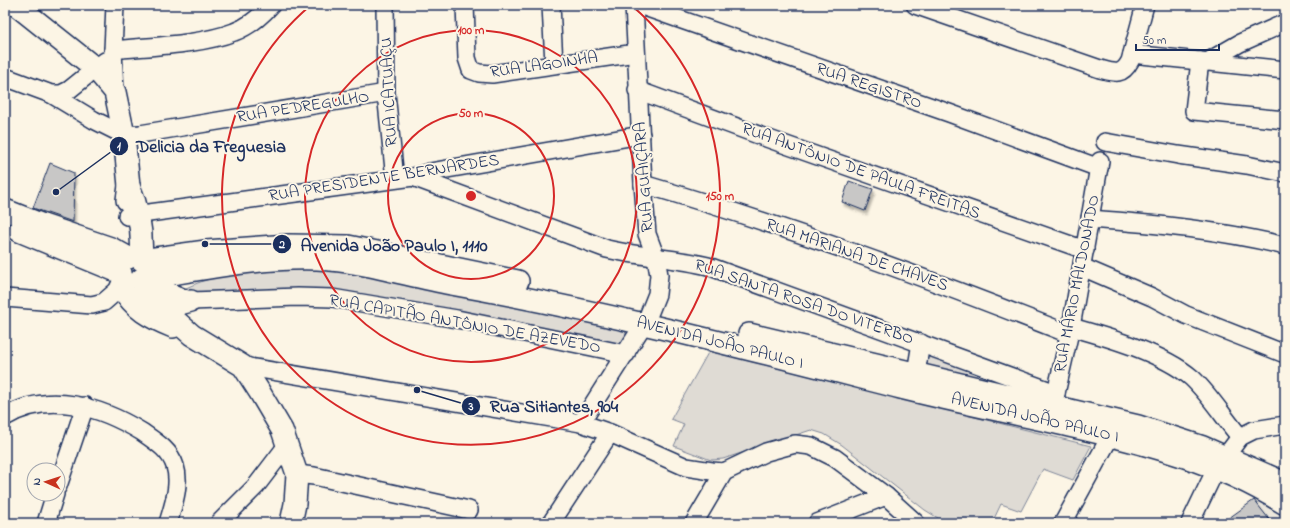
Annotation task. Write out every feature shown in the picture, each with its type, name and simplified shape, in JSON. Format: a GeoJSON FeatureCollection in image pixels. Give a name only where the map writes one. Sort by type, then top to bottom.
{"type":"FeatureCollection","features":[{"type":"Feature","properties":{"kind":"main road"},"geometry":{"type":"LineString","coordinates":[[16,5],[95,68],[115,92],[124,134],[133,216],[127,298],[138,309],[149,316],[192,335],[243,366],[260,390],[288,444],[297,474],[295,504],[291,523]]}},
{"type":"Feature","properties":{"kind":"main road"},"geometry":{"type":"LineString","coordinates":[[5,210],[43,225],[111,248],[150,298],[192,335]]}},
{"type":"Feature","properties":{"kind":"main road"},"geometry":{"type":"LineString","coordinates":[[5,225],[130,273]]}},
{"type":"Feature","properties":{"kind":"main road","name":"AVENIDA JOÃO PAULO I"},"geometry":{"type":"LineString","coordinates":[[130,273],[288,259],[330,260],[374,267],[449,284],[648,318],[1055,400],[1138,426],[1221,462],[1285,483]]}},
{"type":"Feature","properties":{"kind":"main road"},"geometry":{"type":"LineString","coordinates":[[170,316],[172,306],[191,301]]}},
{"type":"Feature","properties":{"kind":"main road","name":"AVENIDA JOÃO PAULO I"},"geometry":{"type":"LineString","coordinates":[[648,318],[1004,411],[1221,462],[1285,504]]}},
{"type":"Feature","properties":{"kind":"main road"},"geometry":{"type":"LineString","coordinates":[[1004,411],[1019,407],[1047,412],[1051,410],[1055,400]]}},
{"type":"Feature","properties":{"kind":"street"},"geometry":{"type":"LineString","coordinates":[[115,5],[115,92]]}},
{"type":"Feature","properties":{"kind":"street"},"geometry":{"type":"LineString","coordinates":[[51,94],[61,94],[78,85],[95,68],[103,64],[114,50],[200,40],[235,32],[247,25],[271,5]]}},
{"type":"Feature","properties":{"kind":"street","name":"RUA ICATUAÇU"},"geometry":{"type":"LineString","coordinates":[[385,5],[386,93],[395,179]]}},
{"type":"Feature","properties":{"kind":"street","name":"RUA LAGOINHA"},"geometry":{"type":"LineString","coordinates":[[464,5],[467,58],[471,70],[479,73],[492,74],[636,53]]}},
{"type":"Feature","properties":{"kind":"street"},"geometry":{"type":"LineString","coordinates":[[551,5],[554,64]]}},
{"type":"Feature","properties":{"kind":"street","name":"RUA GUAIÇARA"},"geometry":{"type":"LineString","coordinates":[[581,423],[648,318],[659,283],[656,258],[647,234],[637,90],[634,5]]}},
{"type":"Feature","properties":{"kind":"street","name":"RUA REGISTRO"},"geometry":{"type":"LineString","coordinates":[[639,5],[1100,164]]}},
{"type":"Feature","properties":{"kind":"street"},"geometry":{"type":"LineString","coordinates":[[915,5],[1100,70],[1118,73],[1124,71],[1132,54],[1142,6]]}},
{"type":"Feature","properties":{"kind":"street"},"geometry":{"type":"LineString","coordinates":[[1204,62],[1240,43],[1285,23]]}},
{"type":"Feature","properties":{"kind":"street"},"geometry":{"type":"LineString","coordinates":[[1132,54],[1285,70]]}},
{"type":"Feature","properties":{"kind":"street"},"geometry":{"type":"LineString","coordinates":[[1204,62],[1194,110],[1285,120]]}},
{"type":"Feature","properties":{"kind":"street"},"geometry":{"type":"LineString","coordinates":[[5,77],[51,94],[79,111],[124,134]]}},
{"type":"Feature","properties":{"kind":"street"},"geometry":{"type":"LineString","coordinates":[[78,85],[75,99],[79,111]]}},
{"type":"Feature","properties":{"kind":"street","name":"RUA ANTÔNIO DE PAULA FREITAS"},"geometry":{"type":"LineString","coordinates":[[637,90],[769,139],[1085,250]]}},
{"type":"Feature","properties":{"kind":"street","name":"RUA PEDREGULHO"},"geometry":{"type":"LineString","coordinates":[[124,134],[140,134],[386,93]]}},
{"type":"Feature","properties":{"kind":"street","name":"RUA PRESIDENTE BERNARDES"},"geometry":{"type":"LineString","coordinates":[[133,216],[413,177],[430,172],[640,135]]}},
{"type":"Feature","properties":{"kind":"street"},"geometry":{"type":"LineString","coordinates":[[1105,142],[1247,165],[1285,173]]}},
{"type":"Feature","properties":{"kind":"street","name":"RUA MÁRIO MALDONADO"},"geometry":{"type":"LineString","coordinates":[[1055,400],[1070,331],[1100,164]]}},
{"type":"Feature","properties":{"kind":"street","name":"RUA SANTA ROSA DO VITERBO"},"geometry":{"type":"LineString","coordinates":[[413,177],[607,249],[656,258],[683,260],[708,266],[921,343],[1055,400]]}},
{"type":"Feature","properties":{"kind":"street","name":"RUA MARIANA DE CHAVES"},"geometry":{"type":"LineString","coordinates":[[643,184],[710,204],[1070,331],[1121,343],[1171,364],[1191,378],[1204,391],[1240,438]]}},
{"type":"Feature","properties":{"kind":"street"},"geometry":{"type":"LineString","coordinates":[[1090,219],[1148,223],[1197,229],[1253,238],[1285,246]]}},
{"type":"Feature","properties":{"kind":"street"},"geometry":{"type":"LineString","coordinates":[[1082,267],[1152,297],[1186,315],[1285,354]]}},
{"type":"Feature","properties":{"kind":"street"},"geometry":{"type":"LineString","coordinates":[[5,298],[92,306],[104,302],[130,273]]}},
{"type":"Feature","properties":{"kind":"street","name":"RUA CAPITÃO ANTÔNIO DE AZEVEDO"},"geometry":{"type":"LineString","coordinates":[[130,273],[191,301],[298,297],[332,298],[451,318],[626,354]]}},
{"type":"Feature","properties":{"kind":"street"},"geometry":{"type":"LineString","coordinates":[[916,373],[921,343]]}},
{"type":"Feature","properties":{"kind":"street"},"geometry":{"type":"LineString","coordinates":[[243,366],[581,423],[610,433],[686,467],[724,472],[766,452],[795,444],[811,446],[835,458],[886,496],[916,523]]}},
{"type":"Feature","properties":{"kind":"street"},"geometry":{"type":"LineString","coordinates":[[5,417],[25,407],[44,404],[85,406],[110,414],[128,424],[160,445],[167,452],[175,466],[177,475],[175,495],[168,523]]}},
{"type":"Feature","properties":{"kind":"street"},"geometry":{"type":"LineString","coordinates":[[66,462],[85,406]]}},
{"type":"Feature","properties":{"kind":"street"},"geometry":{"type":"LineString","coordinates":[[1190,523],[1221,462],[1240,438],[1254,430],[1285,425]]}},
{"type":"Feature","properties":{"kind":"street"},"geometry":{"type":"LineString","coordinates":[[551,523],[610,433]]}},
{"type":"Feature","properties":{"kind":"street"},"geometry":{"type":"LineString","coordinates":[[1063,523],[1111,435]]}},
{"type":"Feature","properties":{"kind":"street"},"geometry":{"type":"LineString","coordinates":[[219,523],[256,486],[288,444]]}},
{"type":"Feature","properties":{"kind":"street"},"geometry":{"type":"LineString","coordinates":[[694,523],[724,472]]}},
{"type":"Feature","properties":{"kind":"street"},"geometry":{"type":"LineString","coordinates":[[297,474],[314,476],[469,510]]}},
{"type":"Feature","properties":{"kind":"street"},"geometry":{"type":"LineString","coordinates":[[817,523],[886,496]]}},
{"type":"Feature","properties":{"kind":"street"},"geometry":{"type":"LineString","coordinates":[[46,523],[53,502]]}},
{"type":"Feature","properties":{"kind":"shaded area"},"geometry":{"type":"Polygon","coordinates":[[[323,266],[623,325],[628,340],[623,347],[437,311],[193,298],[186,288],[219,276],[253,270],[323,266]]]}},
{"type":"Feature","properties":{"kind":"shaded area"},"geometry":{"type":"Polygon","coordinates":[[[917,345],[1021,384],[1053,407],[927,376],[917,345]]]}},
{"type":"Feature","properties":{"kind":"shaded area"},"geometry":{"type":"Polygon","coordinates":[[[709,351],[1091,446],[1073,480],[1043,469],[1021,511],[1001,504],[992,523],[946,523],[925,510],[842,445],[824,434],[811,430],[723,459],[711,460],[674,446],[684,424],[671,419],[709,351]]]}},
{"type":"Feature","properties":{"kind":"shaded area"},"geometry":{"type":"Polygon","coordinates":[[[1262,496],[1285,512],[1285,523],[1222,523],[1262,496]]]}},
{"type":"Feature","properties":{"kind":"building"},"geometry":{"type":"Polygon","coordinates":[[[50,163],[74,173],[73,222],[33,208],[50,163]]]}},
{"type":"Feature","properties":{"kind":"building"},"geometry":{"type":"Polygon","coordinates":[[[849,181],[873,189],[865,211],[842,202],[849,181]]]}},
{"type":"Feature","properties":{"kind":"building"},"geometry":{"type":"Polygon","coordinates":[[[1254,500],[1272,523],[1222,523],[1254,500]]]}},
{"type":"Feature","properties":{"kind":"place","name":"Delicia da Freguesia"},"geometry":{"type":"Point","coordinates":[56,192]}},
{"type":"Feature","properties":{"kind":"place","name":"Avenida João Paulo I, 1110"},"geometry":{"type":"Point","coordinates":[205,244]}},
{"type":"Feature","properties":{"kind":"place","name":"Rua Sitiantes, 904"},"geometry":{"type":"Point","coordinates":[417,390]}}]}
